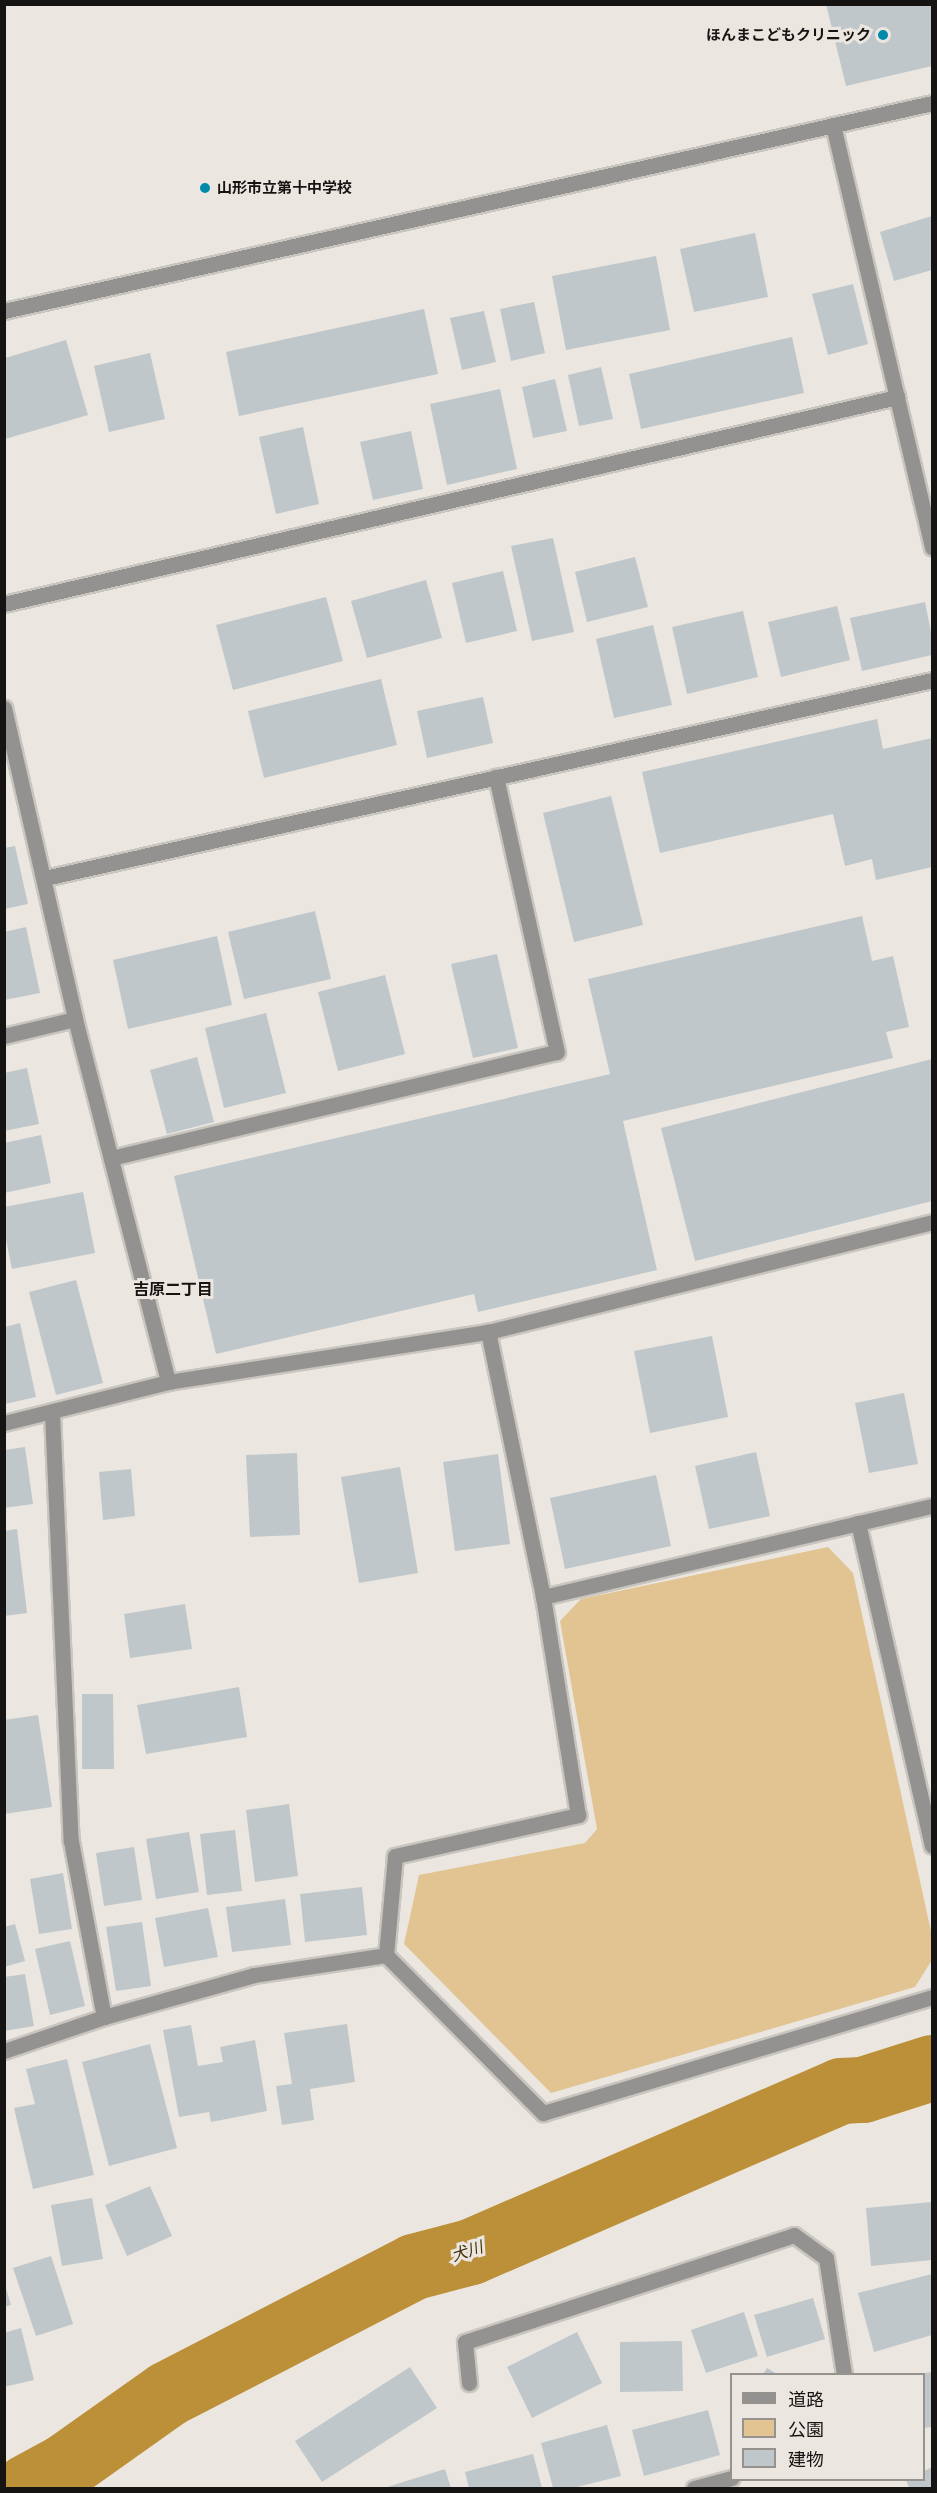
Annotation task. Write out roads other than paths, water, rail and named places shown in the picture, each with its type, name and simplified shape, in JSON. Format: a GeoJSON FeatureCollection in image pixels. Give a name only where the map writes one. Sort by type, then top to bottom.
{"type":"FeatureCollection","features":[{"type":"Feature","properties":{"kind":"street"},"geometry":{"type":"LineString","coordinates":[[4,311],[933,103]]}},
{"type":"Feature","properties":{"kind":"street"},"geometry":{"type":"LineString","coordinates":[[833,124],[933,548]]}},
{"type":"Feature","properties":{"kind":"street"},"geometry":{"type":"LineString","coordinates":[[4,604],[897,397]]}},
{"type":"Feature","properties":{"kind":"street"},"geometry":{"type":"LineString","coordinates":[[45,878],[933,680]]}},
{"type":"Feature","properties":{"kind":"street"},"geometry":{"type":"LineString","coordinates":[[4,708],[8,738],[45,878],[75,1019],[168,1382]]}},
{"type":"Feature","properties":{"kind":"street"},"geometry":{"type":"LineString","coordinates":[[111,1158],[557,1053],[496,777]]}},
{"type":"Feature","properties":{"kind":"street"},"geometry":{"type":"LineString","coordinates":[[4,1036],[75,1019]]}},
{"type":"Feature","properties":{"kind":"street"},"geometry":{"type":"LineString","coordinates":[[4,1423],[52,1413],[168,1382],[488,1332],[933,1222]]}},
{"type":"Feature","properties":{"kind":"street"},"geometry":{"type":"LineString","coordinates":[[386,1955],[395,1856],[578,1815],[543,1597],[488,1332]]}},
{"type":"Feature","properties":{"kind":"street"},"geometry":{"type":"LineString","coordinates":[[52,1413],[71,1841],[104,2017]]}},
{"type":"Feature","properties":{"kind":"street"},"geometry":{"type":"LineString","coordinates":[[543,1597],[933,1506]]}},
{"type":"Feature","properties":{"kind":"street"},"geometry":{"type":"LineString","coordinates":[[858,1523],[933,1846]]}},
{"type":"Feature","properties":{"kind":"street"},"geometry":{"type":"LineString","coordinates":[[4,2051],[104,2017],[254,1975],[386,1955]]}},
{"type":"Feature","properties":{"kind":"street"},"geometry":{"type":"LineString","coordinates":[[386,1955],[543,2113],[933,1997]]}},
{"type":"Feature","properties":{"kind":"street"},"geometry":{"type":"LineString","coordinates":[[469,2383],[465,2343],[794,2235],[826,2258],[844,2373]]}},
{"type":"Feature","properties":{"kind":"street"},"geometry":{"type":"LineString","coordinates":[[694,2488],[730,2479]]}},
{"type":"Feature","properties":{"kind":"waterway","name":"犬川"},"geometry":{"type":"LineString","coordinates":[[26,2488],[65,2467],[168,2394],[414,2267],[471,2252],[841,2091],[863,2090],[932,2068]]}},
{"type":"Feature","properties":{"kind":"place","name":"ほんまこどもクリニック"},"geometry":{"type":"Point","coordinates":[883,35]}},
{"type":"Feature","properties":{"kind":"place","name":"山形市立第十中学校"},"geometry":{"type":"Point","coordinates":[205,188]}},
{"type":"Feature","properties":{"kind":"district","name":"吉原二丁目"},"geometry":{"type":"Point","coordinates":[173,1289]}}]}
